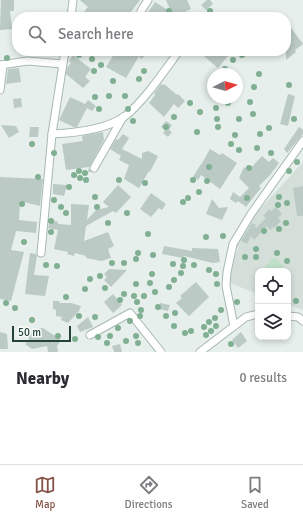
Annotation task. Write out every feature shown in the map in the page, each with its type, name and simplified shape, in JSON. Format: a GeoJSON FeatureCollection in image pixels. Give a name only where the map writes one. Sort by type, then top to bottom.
{"type":"FeatureCollection","features":[{"type":"Feature","properties":{"kind":"street"},"geometry":{"type":"LineString","coordinates":[[71,12],[74,0]]}},
{"type":"Feature","properties":{"kind":"street"},"geometry":{"type":"LineString","coordinates":[[141,11],[148,0]]}},
{"type":"Feature","properties":{"kind":"street"},"geometry":{"type":"LineString","coordinates":[[41,253],[52,134],[64,56]]}},
{"type":"Feature","properties":{"kind":"street"},"geometry":{"type":"LineString","coordinates":[[52,134],[87,130],[113,122],[123,117],[135,107],[175,56]]}},
{"type":"Feature","properties":{"kind":"street"},"geometry":{"type":"LineString","coordinates":[[0,90],[2,65],[28,61],[62,64]]}},
{"type":"Feature","properties":{"kind":"street"},"geometry":{"type":"LineString","coordinates":[[94,168],[123,117]]}},
{"type":"Feature","properties":{"kind":"street"},"geometry":{"type":"LineString","coordinates":[[234,326],[226,286],[227,272],[233,244],[251,214],[303,141]]}},
{"type":"Feature","properties":{"kind":"street"},"geometry":{"type":"LineString","coordinates":[[90,335],[130,313],[161,352]]}},
{"type":"Feature","properties":{"kind":"street"},"geometry":{"type":"LineString","coordinates":[[200,352],[246,317],[255,315]]}},
{"type":"Feature","properties":{"kind":"street"},"geometry":{"type":"LineString","coordinates":[[291,316],[298,317],[303,321]]}},
{"type":"Feature","properties":{"kind":"shaded area"},"geometry":{"type":"Polygon","coordinates":[[[303,162],[303,310],[291,306],[291,268],[255,268],[255,293],[227,282],[238,248],[234,245],[252,218],[303,162]]]}},
{"type":"Feature","properties":{"kind":"green space"},"geometry":{"type":"Polygon","coordinates":[[[272,258],[277,259],[284,268],[264,268],[272,258]]]}},
{"type":"Feature","properties":{"kind":"building"},"geometry":{"type":"Polygon","coordinates":[[[1,0],[14,0],[14,11],[10,11],[12,29],[0,30],[1,0]]]}},
{"type":"Feature","properties":{"kind":"building"},"geometry":{"type":"Polygon","coordinates":[[[80,0],[140,0],[131,12],[84,12],[88,7],[80,0]]]}},
{"type":"Feature","properties":{"kind":"building"},"geometry":{"type":"Polygon","coordinates":[[[166,0],[187,0],[191,9],[185,12],[171,12],[166,0]]]}},
{"type":"Feature","properties":{"kind":"building"},"geometry":{"type":"Polygon","coordinates":[[[207,0],[210,0],[213,4],[206,10],[201,5],[207,0]]]}},
{"type":"Feature","properties":{"kind":"building"},"geometry":{"type":"Polygon","coordinates":[[[155,2],[171,12],[148,12],[155,2]]]}},
{"type":"Feature","properties":{"kind":"building"},"geometry":{"type":"Polygon","coordinates":[[[291,28],[303,44],[295,50],[296,52],[291,56],[291,28]]]}},
{"type":"Feature","properties":{"kind":"building"},"geometry":{"type":"Polygon","coordinates":[[[72,56],[74,56],[91,69],[85,77],[90,81],[83,88],[66,74],[67,68],[71,63],[69,61],[72,56]]]}},
{"type":"Feature","properties":{"kind":"building"},"geometry":{"type":"Polygon","coordinates":[[[113,56],[139,56],[126,78],[106,67],[113,56]]]}},
{"type":"Feature","properties":{"kind":"building"},"geometry":{"type":"Polygon","coordinates":[[[204,56],[228,56],[218,68],[204,56]]]}},
{"type":"Feature","properties":{"kind":"building"},"geometry":{"type":"Polygon","coordinates":[[[19,68],[21,82],[6,84],[8,69],[19,68]]]}},
{"type":"Feature","properties":{"kind":"building"},"geometry":{"type":"Polygon","coordinates":[[[161,84],[164,84],[185,101],[178,108],[174,104],[164,117],[149,103],[161,84]]]}},
{"type":"Feature","properties":{"kind":"building"},"geometry":{"type":"Polygon","coordinates":[[[288,94],[295,96],[288,126],[280,124],[288,94]]]}},
{"type":"Feature","properties":{"kind":"building"},"geometry":{"type":"Polygon","coordinates":[[[70,97],[85,104],[88,100],[96,106],[92,111],[87,108],[77,127],[59,120],[70,97]]]}},
{"type":"Feature","properties":{"kind":"building"},"geometry":{"type":"Polygon","coordinates":[[[21,98],[22,107],[14,108],[13,99],[21,98]]]}},
{"type":"Feature","properties":{"kind":"building"},"geometry":{"type":"Polygon","coordinates":[[[166,121],[172,125],[169,130],[172,132],[168,137],[163,133],[165,130],[161,127],[166,121]]]}},
{"type":"Feature","properties":{"kind":"building"},"geometry":{"type":"Polygon","coordinates":[[[1,125],[16,126],[19,132],[9,138],[1,125]]]}},
{"type":"Feature","properties":{"kind":"building"},"geometry":{"type":"Polygon","coordinates":[[[30,127],[39,127],[38,137],[29,137],[30,127]]]}},
{"type":"Feature","properties":{"kind":"building"},"geometry":{"type":"Polygon","coordinates":[[[299,127],[303,130],[303,134],[287,153],[284,149],[299,127]]]}},
{"type":"Feature","properties":{"kind":"building"},"geometry":{"type":"Polygon","coordinates":[[[103,132],[104,140],[89,168],[91,172],[88,172],[89,167],[66,170],[62,144],[83,141],[82,136],[103,132]]]}},
{"type":"Feature","properties":{"kind":"building"},"geometry":{"type":"Polygon","coordinates":[[[123,134],[129,138],[122,149],[142,159],[142,153],[148,151],[158,156],[150,172],[149,171],[139,188],[124,179],[129,165],[119,160],[121,156],[110,149],[116,139],[118,140],[123,134]]]}},
{"type":"Feature","properties":{"kind":"building"},"geometry":{"type":"Polygon","coordinates":[[[210,149],[220,155],[222,153],[237,163],[220,189],[201,175],[198,180],[193,177],[210,149]]]}},
{"type":"Feature","properties":{"kind":"building"},"geometry":{"type":"Polygon","coordinates":[[[262,156],[269,162],[273,158],[279,163],[259,186],[261,188],[246,207],[238,201],[236,203],[230,199],[233,192],[240,197],[249,188],[239,178],[244,167],[249,170],[262,156]]]}},
{"type":"Feature","properties":{"kind":"building"},"geometry":{"type":"Polygon","coordinates":[[[0,177],[43,179],[40,206],[20,201],[19,220],[37,222],[36,233],[16,231],[11,250],[24,252],[11,301],[0,299],[0,177]]]}},
{"type":"Feature","properties":{"kind":"building"},"geometry":{"type":"Polygon","coordinates":[[[53,184],[67,185],[64,196],[53,194],[53,184]]]}},
{"type":"Feature","properties":{"kind":"building"},"geometry":{"type":"Polygon","coordinates":[[[118,185],[131,197],[116,213],[113,211],[86,226],[84,241],[108,232],[114,246],[108,249],[111,258],[101,261],[86,258],[86,256],[75,253],[74,256],[67,254],[68,252],[54,249],[58,230],[48,228],[49,224],[52,224],[52,220],[58,222],[58,224],[71,225],[71,204],[89,205],[87,220],[96,210],[109,207],[103,202],[118,185]]]}},
{"type":"Feature","properties":{"kind":"building"},"geometry":{"type":"Polygon","coordinates":[[[303,186],[303,216],[297,216],[293,188],[303,186]]]}},
{"type":"Feature","properties":{"kind":"building"},"geometry":{"type":"Polygon","coordinates":[[[151,193],[166,204],[162,210],[159,208],[151,217],[140,209],[151,193]]]}},
{"type":"Feature","properties":{"kind":"building"},"geometry":{"type":"Polygon","coordinates":[[[212,199],[219,208],[228,207],[222,220],[206,214],[212,199]]]}},
{"type":"Feature","properties":{"kind":"building"},"geometry":{"type":"Polygon","coordinates":[[[276,207],[282,214],[278,218],[281,221],[274,228],[273,227],[270,230],[267,226],[254,240],[251,236],[247,244],[241,241],[252,223],[256,225],[256,228],[266,218],[263,216],[269,209],[271,211],[276,207]]]}},
{"type":"Feature","properties":{"kind":"building"},"geometry":{"type":"Polygon","coordinates":[[[164,246],[192,251],[192,248],[218,249],[220,262],[213,263],[184,256],[183,258],[162,254],[164,246]]]}},
{"type":"Feature","properties":{"kind":"building"},"geometry":{"type":"Polygon","coordinates":[[[30,253],[36,254],[37,256],[34,275],[49,276],[45,296],[25,294],[30,253]]]}},
{"type":"Feature","properties":{"kind":"building"},"geometry":{"type":"Polygon","coordinates":[[[109,269],[127,270],[111,287],[104,280],[107,277],[104,274],[109,269]]]}},
{"type":"Feature","properties":{"kind":"building"},"geometry":{"type":"Polygon","coordinates":[[[196,282],[209,297],[189,316],[176,303],[182,298],[180,296],[196,282]]]}},
{"type":"Feature","properties":{"kind":"building"},"geometry":{"type":"Polygon","coordinates":[[[113,294],[122,305],[113,313],[104,302],[113,294]]]}},
{"type":"Feature","properties":{"kind":"building"},"geometry":{"type":"Polygon","coordinates":[[[53,301],[81,306],[79,311],[68,323],[61,320],[62,317],[56,316],[56,310],[53,309],[53,301]]]}},
{"type":"Feature","properties":{"kind":"building"},"geometry":{"type":"Polygon","coordinates":[[[160,303],[170,305],[168,311],[159,309],[160,303]]]}},
{"type":"Feature","properties":{"kind":"building"},"geometry":{"type":"Polygon","coordinates":[[[88,317],[93,327],[80,332],[77,326],[88,317]]]}},
{"type":"Feature","properties":{"kind":"building"},"geometry":{"type":"Polygon","coordinates":[[[43,328],[61,340],[57,346],[58,352],[48,352],[47,346],[32,349],[25,344],[29,339],[28,336],[35,329],[43,328]]]}},
{"type":"Feature","properties":{"kind":"building"},"geometry":{"type":"Polygon","coordinates":[[[0,332],[7,334],[8,349],[0,349],[0,332]]]}},
{"type":"Feature","properties":{"kind":"building"},"geometry":{"type":"Polygon","coordinates":[[[241,332],[247,341],[238,348],[232,340],[241,332]]]}},
{"type":"Feature","properties":{"kind":"building"},"geometry":{"type":"Polygon","coordinates":[[[120,344],[122,352],[114,352],[112,346],[120,344]]]}}]}
